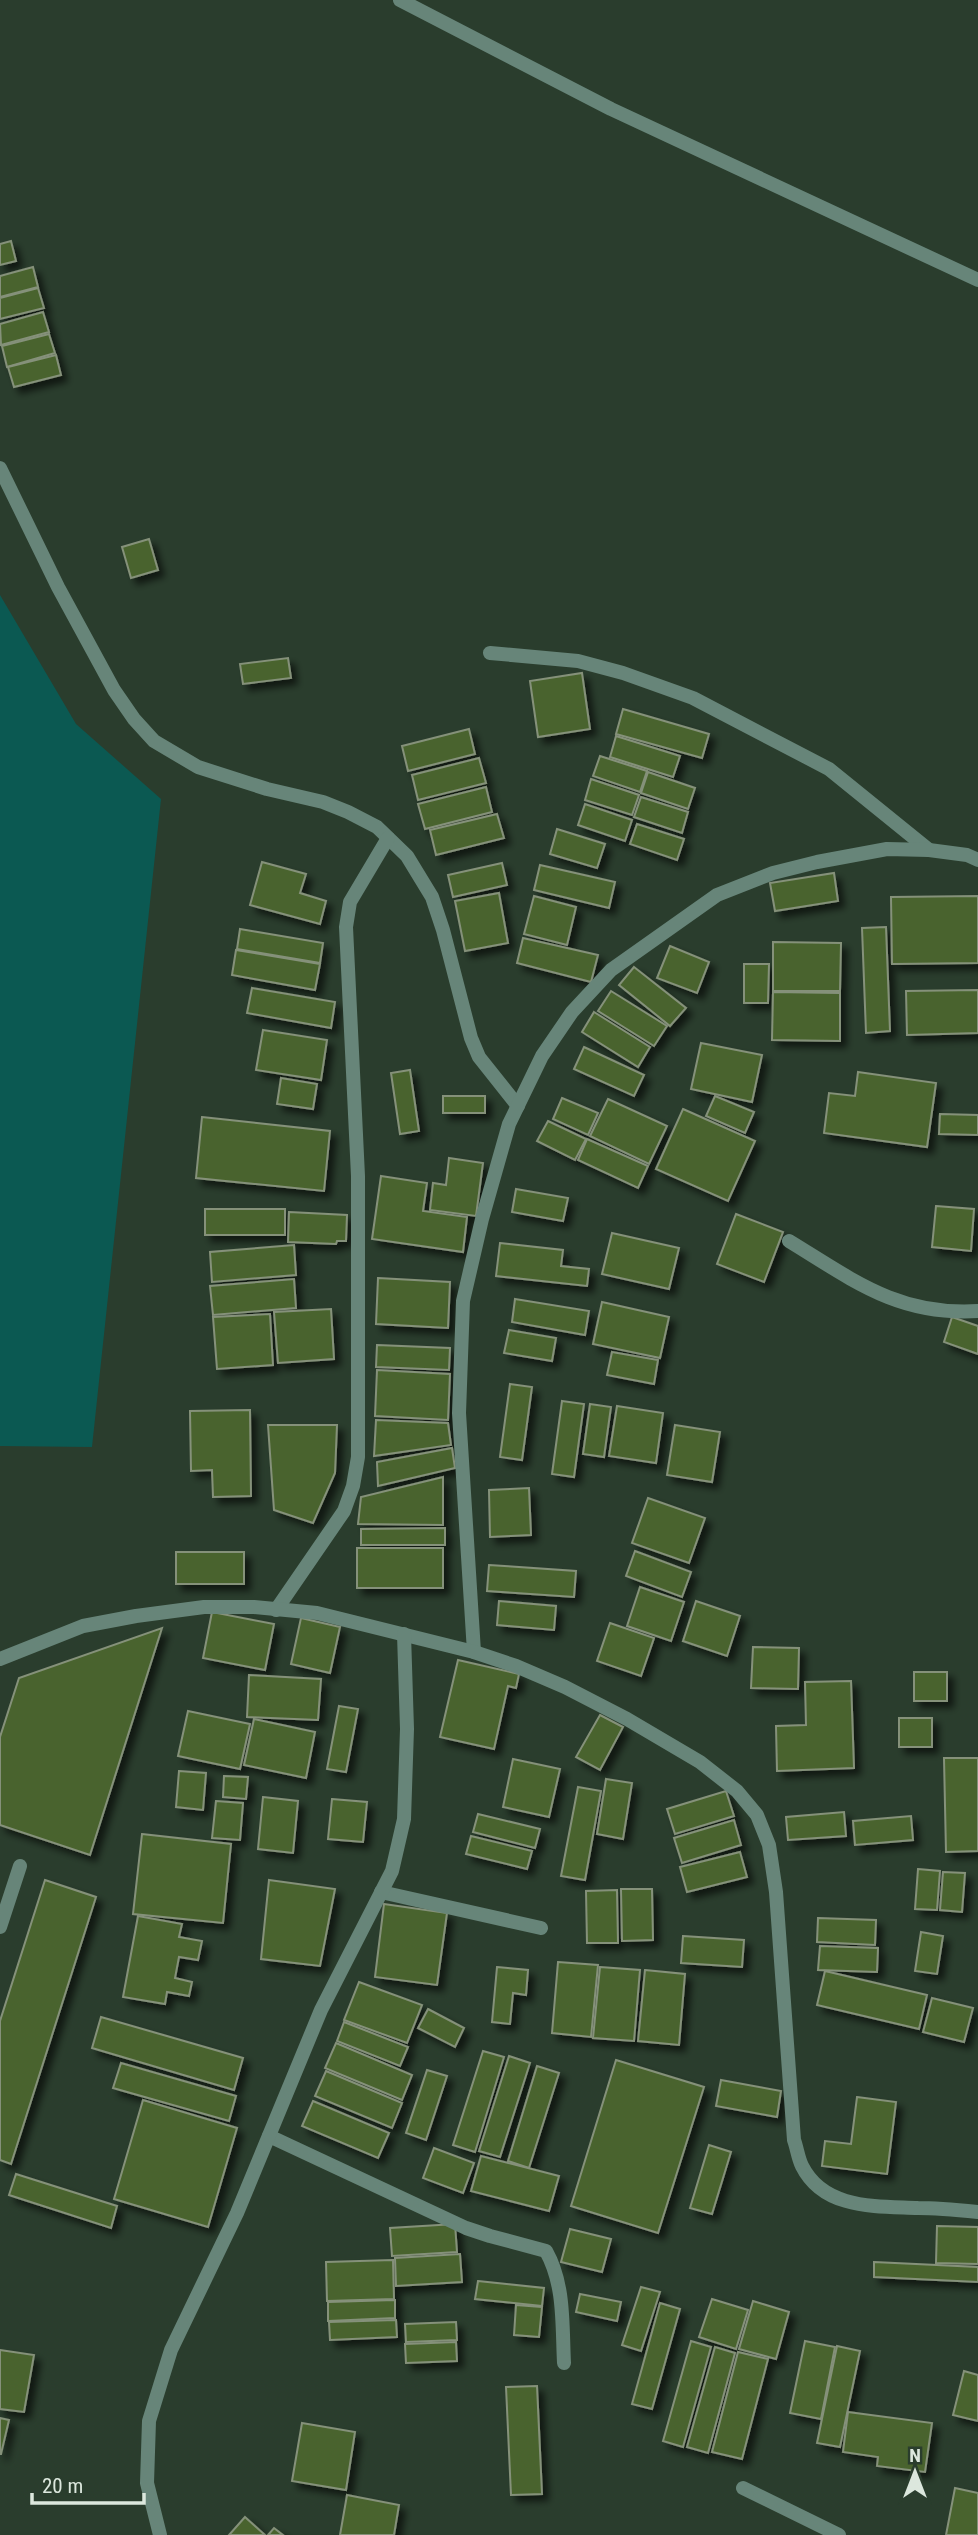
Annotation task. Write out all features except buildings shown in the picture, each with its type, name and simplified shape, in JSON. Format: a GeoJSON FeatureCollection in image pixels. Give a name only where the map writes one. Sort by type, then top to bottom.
{"type":"FeatureCollection","features":[{"type":"Feature","properties":{"kind":"street"},"geometry":{"type":"LineString","coordinates":[[400,0],[611,109],[978,280]]}},
{"type":"Feature","properties":{"kind":"street"},"geometry":{"type":"LineString","coordinates":[[0,468],[58,587],[114,690],[134,719],[154,741],[198,767],[348,812],[377,827],[407,856],[432,897],[479,1057],[518,1106]]}},
{"type":"Feature","properties":{"kind":"street"},"geometry":{"type":"LineString","coordinates":[[490,653],[578,661],[623,673],[693,698],[829,769],[929,850]]}},
{"type":"Feature","properties":{"kind":"street"},"geometry":{"type":"LineString","coordinates":[[276,1609],[344,1511],[353,1486],[358,1457],[358,1176],[345,927],[350,902],[388,838]]}},
{"type":"Feature","properties":{"kind":"street"},"geometry":{"type":"LineString","coordinates":[[474,1652],[459,1413],[463,1301],[485,1207],[509,1124],[542,1056],[572,1012],[611,970],[717,895],[773,873],[887,849],[929,850],[967,855],[978,860]]}},
{"type":"Feature","properties":{"kind":"street"},"geometry":{"type":"LineString","coordinates":[[789,1241],[850,1278],[910,1306],[978,1311]]}},
{"type":"Feature","properties":{"kind":"street"},"geometry":{"type":"LineString","coordinates":[[0,1659],[83,1626],[136,1616],[204,1607],[276,1609],[317,1613],[474,1652],[553,1682],[627,1719],[700,1762],[737,1791],[757,1815],[769,1846],[776,1892],[794,2140],[802,2166],[816,2185],[844,2201],[873,2208],[978,2212]]}},
{"type":"Feature","properties":{"kind":"street"},"geometry":{"type":"LineString","coordinates":[[160,2535],[147,2483],[149,2421],[171,2350],[237,2213],[321,2010],[392,1871],[404,1819],[407,1729],[404,1634]]}},
{"type":"Feature","properties":{"kind":"street"},"geometry":{"type":"LineString","coordinates":[[0,1927],[20,1866]]}},
{"type":"Feature","properties":{"kind":"street"},"geometry":{"type":"LineString","coordinates":[[381,1892],[541,1928]]}},
{"type":"Feature","properties":{"kind":"street"},"geometry":{"type":"LineString","coordinates":[[269,2136],[466,2228],[546,2251],[553,2263],[561,2297],[564,2363]]}},
{"type":"Feature","properties":{"kind":"street"},"geometry":{"type":"LineString","coordinates":[[743,2488],[839,2535]]}},
{"type":"Feature","properties":{"kind":"water"},"geometry":{"type":"Polygon","coordinates":[[[0,595],[76,724],[161,799],[92,1447],[0,1446],[0,595]]]}}]}
